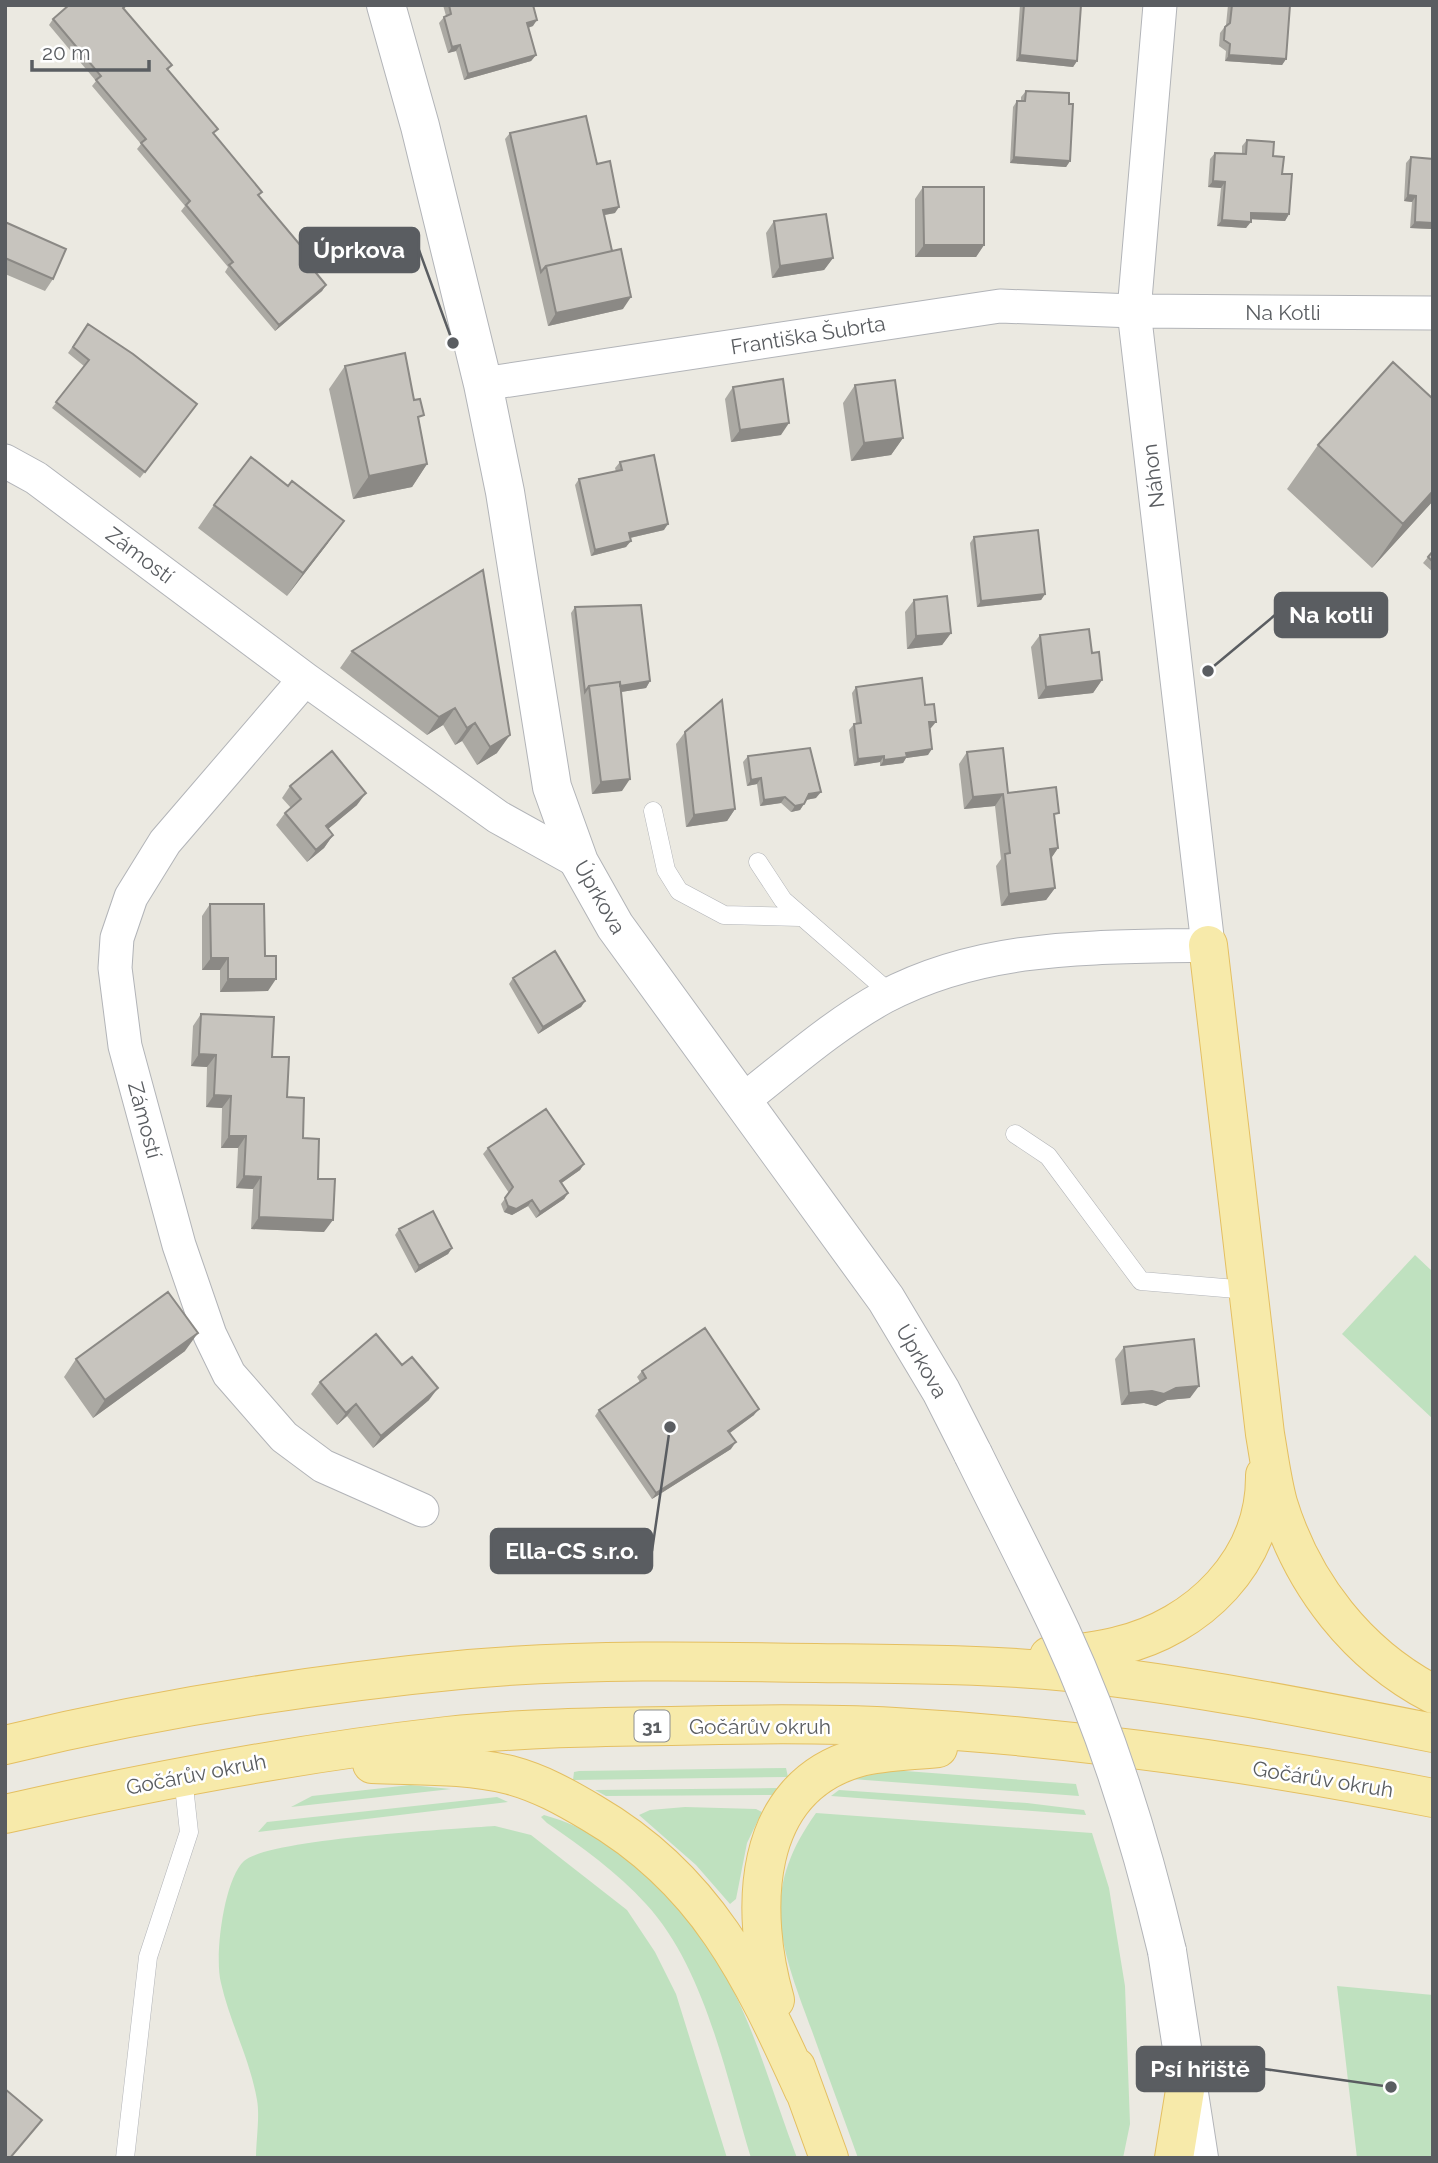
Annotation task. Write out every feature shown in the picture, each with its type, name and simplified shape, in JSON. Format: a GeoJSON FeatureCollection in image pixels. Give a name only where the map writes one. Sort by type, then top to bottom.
{"type":"FeatureCollection","features":[{"type":"Feature","properties":{"kind":"main road"},"geometry":{"type":"LineString","coordinates":[[1208,945],[1265,1434],[1278,1502],[1288,1530],[1329,1604],[1348,1632],[1370,1653],[1433,1695]]}},
{"type":"Feature","properties":{"kind":"main road"},"geometry":{"type":"LineString","coordinates":[[959,1665],[1119,1646],[1175,1623],[1203,1605],[1239,1565],[1253,1538],[1266,1481],[1265,1434]]}},
{"type":"Feature","properties":{"kind":"main road"},"geometry":{"type":"LineString","coordinates":[[5,1745],[82,1727],[270,1691],[472,1669],[689,1661],[959,1665],[1069,1672],[1185,1688],[1433,1733]]}},
{"type":"Feature","properties":{"kind":"main road","name":"Gočárův okruh"},"geometry":{"type":"LineString","coordinates":[[5,1814],[268,1760],[449,1736],[574,1727],[892,1727],[1037,1737],[1337,1779],[1433,1798]]}},
{"type":"Feature","properties":{"kind":"main road"},"geometry":{"type":"LineString","coordinates":[[829,2158],[804,2091],[771,1985],[761,1942],[759,1907],[767,1849],[791,1805],[810,1784],[830,1770],[856,1759],[1037,1737]]}},
{"type":"Feature","properties":{"kind":"main road"},"geometry":{"type":"LineString","coordinates":[[268,1760],[474,1769],[545,1786],[599,1817],[644,1847],[665,1866],[685,1885],[719,1927],[772,2021],[804,2091]]}},
{"type":"Feature","properties":{"kind":"main road"},"geometry":{"type":"LineString","coordinates":[[1174,2158],[1188,2072]]}},
{"type":"Feature","properties":{"kind":"street","name":"Úprkova"},"geometry":{"type":"LineString","coordinates":[[386,5],[420,127],[483,384],[508,506],[543,742],[556,800],[579,862],[615,926],[886,1299],[941,1391],[1061,1633],[1087,1694],[1133,1820],[1167,1951],[1188,2072],[1199,2158]]}},
{"type":"Feature","properties":{"kind":"street","name":"Náhon"},"geometry":{"type":"LineString","coordinates":[[1160,5],[1134,311],[1208,945]]}},
{"type":"Feature","properties":{"kind":"street","name":"Františka Šubrta"},"geometry":{"type":"LineString","coordinates":[[483,384],[1000,306],[1134,311]]}},
{"type":"Feature","properties":{"kind":"street","name":"Na Kotli"},"geometry":{"type":"LineString","coordinates":[[1134,311],[1433,313]]}},
{"type":"Feature","properties":{"kind":"street","name":"Zámostí"},"geometry":{"type":"LineString","coordinates":[[5,461],[36,478],[305,679],[498,817],[579,862]]}},
{"type":"Feature","properties":{"kind":"street","name":"Zámostí"},"geometry":{"type":"LineString","coordinates":[[305,679],[165,842],[131,897],[117,939],[115,968],[125,1046],[179,1245],[210,1335],[229,1374],[284,1437],[323,1466],[422,1510]]}},
{"type":"Feature","properties":{"kind":"street"},"geometry":{"type":"LineString","coordinates":[[741,1102],[859,1013],[891,994],[944,970],[998,956],[1066,949],[1208,945]]}},
{"type":"Feature","properties":{"kind":"lane"},"geometry":{"type":"LineString","coordinates":[[653,811],[666,870],[679,891],[724,915],[800,917]]}},
{"type":"Feature","properties":{"kind":"lane"},"geometry":{"type":"LineString","coordinates":[[758,862],[783,900],[800,917],[891,994]]}},
{"type":"Feature","properties":{"kind":"lane"},"geometry":{"type":"LineString","coordinates":[[1015,1134],[1048,1156],[1140,1281],[1248,1290]]}},
{"type":"Feature","properties":{"kind":"lane"},"geometry":{"type":"LineString","coordinates":[[125,2158],[148,1957],[189,1832],[183,1777]]}},
{"type":"Feature","properties":{"kind":"green space"},"geometry":{"type":"Polygon","coordinates":[[[1415,1255],[1433,1272],[1433,1419],[1342,1334],[1415,1255]]]}},
{"type":"Feature","properties":{"kind":"green space"},"geometry":{"type":"Polygon","coordinates":[[[786,1768],[788,1777],[573,1780],[574,1772],[579,1771],[786,1768]]]}},
{"type":"Feature","properties":{"kind":"green space"},"geometry":{"type":"Polygon","coordinates":[[[892,1770],[1076,1784],[1079,1796],[852,1779],[892,1770]]]}},
{"type":"Feature","properties":{"kind":"green space"},"geometry":{"type":"Polygon","coordinates":[[[410,1785],[451,1789],[291,1807],[312,1796],[410,1785]]]}},
{"type":"Feature","properties":{"kind":"green space"},"geometry":{"type":"Polygon","coordinates":[[[777,1788],[773,1795],[606,1796],[595,1790],[777,1788]]]}},
{"type":"Feature","properties":{"kind":"green space"},"geometry":{"type":"Polygon","coordinates":[[[839,1790],[1027,1803],[1084,1810],[1086,1815],[831,1796],[839,1790]]]}},
{"type":"Feature","properties":{"kind":"green space"},"geometry":{"type":"Polygon","coordinates":[[[497,1797],[508,1802],[258,1832],[267,1822],[497,1797]]]}},
{"type":"Feature","properties":{"kind":"green space"},"geometry":{"type":"Polygon","coordinates":[[[685,1807],[756,1809],[762,1812],[747,1843],[736,1899],[730,1904],[696,1865],[639,1815],[650,1810],[685,1807]]]}},
{"type":"Feature","properties":{"kind":"green space"},"geometry":{"type":"Polygon","coordinates":[[[816,1813],[1092,1833],[1109,1888],[1125,1986],[1130,2124],[1123,2158],[858,2158],[791,1973],[784,1946],[781,1895],[787,1869],[798,1842],[816,1813]]]}},
{"type":"Feature","properties":{"kind":"green space"},"geometry":{"type":"Polygon","coordinates":[[[544,1815],[575,1826],[632,1861],[680,1908],[700,1935],[743,2012],[797,2158],[751,2158],[711,2024],[684,1959],[646,1904],[611,1871],[547,1823],[541,1817],[544,1815]]]}},
{"type":"Feature","properties":{"kind":"green space"},"geometry":{"type":"Polygon","coordinates":[[[495,1826],[531,1835],[627,1910],[655,1952],[676,1994],[727,2158],[256,2158],[257,2100],[219,1971],[222,1919],[237,1870],[244,1861],[260,1853],[287,1847],[363,1836],[495,1826]]]}},
{"type":"Feature","properties":{"kind":"green space"},"geometry":{"type":"Polygon","coordinates":[[[1337,1986],[1433,1995],[1433,2158],[1357,2158],[1337,1986]]]}},
{"type":"Feature","properties":{"kind":"building"},"geometry":{"type":"Polygon","coordinates":[[[69,5],[126,5],[123,8],[172,65],[167,69],[218,129],[213,133],[262,192],[258,195],[306,252],[302,256],[326,285],[279,325],[229,265],[233,262],[186,205],[190,201],[141,143],[146,139],[96,80],[101,76],[53,19],[69,5]]]}},
{"type":"Feature","properties":{"kind":"building"},"geometry":{"type":"Polygon","coordinates":[[[449,5],[533,5],[537,20],[527,23],[536,55],[468,74],[460,45],[452,47],[444,17],[451,14],[449,5]]]}},
{"type":"Feature","properties":{"kind":"building"},"geometry":{"type":"Polygon","coordinates":[[[1024,5],[1081,5],[1077,61],[1020,55],[1024,5]]]}},
{"type":"Feature","properties":{"kind":"building"},"geometry":{"type":"Polygon","coordinates":[[[1232,5],[1290,5],[1286,59],[1229,55],[1230,44],[1224,40],[1232,5]]]}},
{"type":"Feature","properties":{"kind":"building"},"geometry":{"type":"Polygon","coordinates":[[[1026,91],[1069,93],[1069,104],[1073,104],[1070,161],[1014,157],[1017,101],[1025,101],[1026,91]]]}},
{"type":"Feature","properties":{"kind":"building"},"geometry":{"type":"Polygon","coordinates":[[[586,116],[597,164],[610,161],[619,207],[603,210],[612,251],[546,266],[541,272],[510,133],[586,116]]]}},
{"type":"Feature","properties":{"kind":"building"},"geometry":{"type":"Polygon","coordinates":[[[1247,140],[1274,142],[1273,156],[1284,157],[1282,174],[1292,174],[1289,214],[1251,213],[1251,222],[1222,220],[1225,182],[1213,181],[1215,153],[1246,154],[1247,140]]]}},
{"type":"Feature","properties":{"kind":"building"},"geometry":{"type":"Polygon","coordinates":[[[1411,157],[1433,159],[1433,223],[1415,222],[1416,196],[1408,195],[1411,157]]]}},
{"type":"Feature","properties":{"kind":"building"},"geometry":{"type":"Polygon","coordinates":[[[923,187],[984,187],[984,245],[924,245],[923,187]]]}},
{"type":"Feature","properties":{"kind":"building"},"geometry":{"type":"Polygon","coordinates":[[[826,214],[833,258],[780,266],[774,221],[826,214]]]}},
{"type":"Feature","properties":{"kind":"building"},"geometry":{"type":"Polygon","coordinates":[[[5,222],[66,249],[53,279],[5,258],[5,222]]]}},
{"type":"Feature","properties":{"kind":"building"},"geometry":{"type":"Polygon","coordinates":[[[621,249],[631,297],[556,313],[546,266],[621,249]]]}},
{"type":"Feature","properties":{"kind":"building"},"geometry":{"type":"Polygon","coordinates":[[[88,324],[133,354],[197,404],[145,472],[56,402],[89,360],[73,347],[88,324]]]}},
{"type":"Feature","properties":{"kind":"building"},"geometry":{"type":"Polygon","coordinates":[[[405,353],[414,400],[420,399],[424,415],[418,417],[427,464],[369,476],[345,366],[405,353]]]}},
{"type":"Feature","properties":{"kind":"building"},"geometry":{"type":"Polygon","coordinates":[[[1393,362],[1433,399],[1433,491],[1403,524],[1318,445],[1393,362]]]}},
{"type":"Feature","properties":{"kind":"building"},"geometry":{"type":"Polygon","coordinates":[[[783,379],[789,423],[740,430],[733,387],[783,379]]]}},
{"type":"Feature","properties":{"kind":"building"},"geometry":{"type":"Polygon","coordinates":[[[895,380],[903,438],[864,443],[855,385],[895,380]]]}},
{"type":"Feature","properties":{"kind":"building"},"geometry":{"type":"Polygon","coordinates":[[[654,455],[668,524],[629,533],[631,541],[595,550],[579,479],[622,470],[620,462],[654,455]]]}},
{"type":"Feature","properties":{"kind":"building"},"geometry":{"type":"Polygon","coordinates":[[[251,457],[288,486],[292,481],[344,521],[303,573],[214,505],[251,457]]]}},
{"type":"Feature","properties":{"kind":"building"},"geometry":{"type":"Polygon","coordinates":[[[1038,530],[1045,594],[981,601],[974,537],[1038,530]]]}},
{"type":"Feature","properties":{"kind":"building"},"geometry":{"type":"Polygon","coordinates":[[[483,570],[510,735],[490,747],[475,723],[467,728],[455,708],[439,717],[352,651],[483,570]]]}},
{"type":"Feature","properties":{"kind":"building"},"geometry":{"type":"Polygon","coordinates":[[[947,596],[951,633],[916,636],[914,600],[947,596]]]}},
{"type":"Feature","properties":{"kind":"building"},"geometry":{"type":"Polygon","coordinates":[[[641,605],[650,681],[620,686],[620,682],[589,686],[585,692],[575,607],[641,605]]]}},
{"type":"Feature","properties":{"kind":"building"},"geometry":{"type":"Polygon","coordinates":[[[1089,629],[1092,653],[1099,652],[1102,680],[1046,687],[1040,635],[1089,629]]]}},
{"type":"Feature","properties":{"kind":"building"},"geometry":{"type":"Polygon","coordinates":[[[922,678],[925,705],[934,704],[936,722],[929,722],[932,749],[906,753],[907,757],[858,759],[854,724],[861,723],[856,687],[922,678]]]}},
{"type":"Feature","properties":{"kind":"building"},"geometry":{"type":"Polygon","coordinates":[[[620,682],[630,779],[601,782],[589,686],[620,682]]]}},
{"type":"Feature","properties":{"kind":"building"},"geometry":{"type":"Polygon","coordinates":[[[722,700],[735,809],[694,815],[685,732],[722,700]]]}},
{"type":"Feature","properties":{"kind":"building"},"geometry":{"type":"Polygon","coordinates":[[[810,748],[821,792],[809,794],[804,804],[795,806],[785,797],[764,800],[761,778],[751,780],[748,756],[810,748]]]}},
{"type":"Feature","properties":{"kind":"building"},"geometry":{"type":"Polygon","coordinates":[[[1003,748],[1008,793],[1056,787],[1059,813],[1054,814],[1058,848],[1050,849],[1055,888],[1009,894],[1005,854],[1010,853],[1003,794],[973,797],[967,752],[1003,748]]]}},
{"type":"Feature","properties":{"kind":"building"},"geometry":{"type":"Polygon","coordinates":[[[332,751],[366,793],[326,826],[333,835],[316,850],[285,813],[301,799],[290,786],[332,751]]]}},
{"type":"Feature","properties":{"kind":"building"},"geometry":{"type":"Polygon","coordinates":[[[210,904],[264,904],[265,956],[276,956],[276,979],[228,979],[228,958],[211,958],[210,904]]]}},
{"type":"Feature","properties":{"kind":"building"},"geometry":{"type":"Polygon","coordinates":[[[555,951],[585,1001],[543,1027],[513,978],[555,951]]]}},
{"type":"Feature","properties":{"kind":"building"},"geometry":{"type":"Polygon","coordinates":[[[201,1014],[274,1017],[272,1057],[289,1057],[287,1097],[304,1098],[303,1138],[319,1139],[318,1179],[335,1179],[333,1220],[259,1217],[261,1177],[244,1176],[246,1136],[229,1136],[231,1096],[214,1095],[216,1055],[199,1054],[201,1014]]]}},
{"type":"Feature","properties":{"kind":"building"},"geometry":{"type":"Polygon","coordinates":[[[546,1109],[584,1164],[560,1181],[568,1193],[540,1212],[532,1200],[516,1209],[508,1206],[505,1198],[513,1187],[488,1148],[546,1109]]]}},
{"type":"Feature","properties":{"kind":"building"},"geometry":{"type":"Polygon","coordinates":[[[433,1211],[452,1248],[419,1266],[399,1229],[433,1211]]]}},
{"type":"Feature","properties":{"kind":"building"},"geometry":{"type":"Polygon","coordinates":[[[168,1292],[198,1333],[105,1400],[76,1359],[168,1292]]]}},
{"type":"Feature","properties":{"kind":"building"},"geometry":{"type":"Polygon","coordinates":[[[705,1328],[759,1409],[728,1431],[736,1442],[656,1493],[599,1410],[646,1378],[642,1371],[705,1328]]]}},
{"type":"Feature","properties":{"kind":"building"},"geometry":{"type":"Polygon","coordinates":[[[376,1334],[402,1365],[412,1357],[438,1388],[381,1436],[356,1404],[346,1413],[320,1382],[376,1334]]]}},
{"type":"Feature","properties":{"kind":"building"},"geometry":{"type":"Polygon","coordinates":[[[1194,1339],[1199,1386],[1176,1388],[1164,1394],[1152,1391],[1129,1393],[1124,1347],[1194,1339]]]}},
{"type":"Feature","properties":{"kind":"building"},"geometry":{"type":"Polygon","coordinates":[[[5,2089],[42,2120],[10,2158],[5,2158],[5,2089]]]}},
{"type":"Feature","properties":{"kind":"place","name":"Úprkova"},"geometry":{"type":"Point","coordinates":[453,343]}},
{"type":"Feature","properties":{"kind":"place","name":"Na kotli"},"geometry":{"type":"Point","coordinates":[1208,671]}},
{"type":"Feature","properties":{"kind":"place","name":"Ella-CS s.r.o."},"geometry":{"type":"Point","coordinates":[670,1427]}},
{"type":"Feature","properties":{"kind":"place","name":"Psí hřiště"},"geometry":{"type":"Point","coordinates":[1391,2087]}}]}
